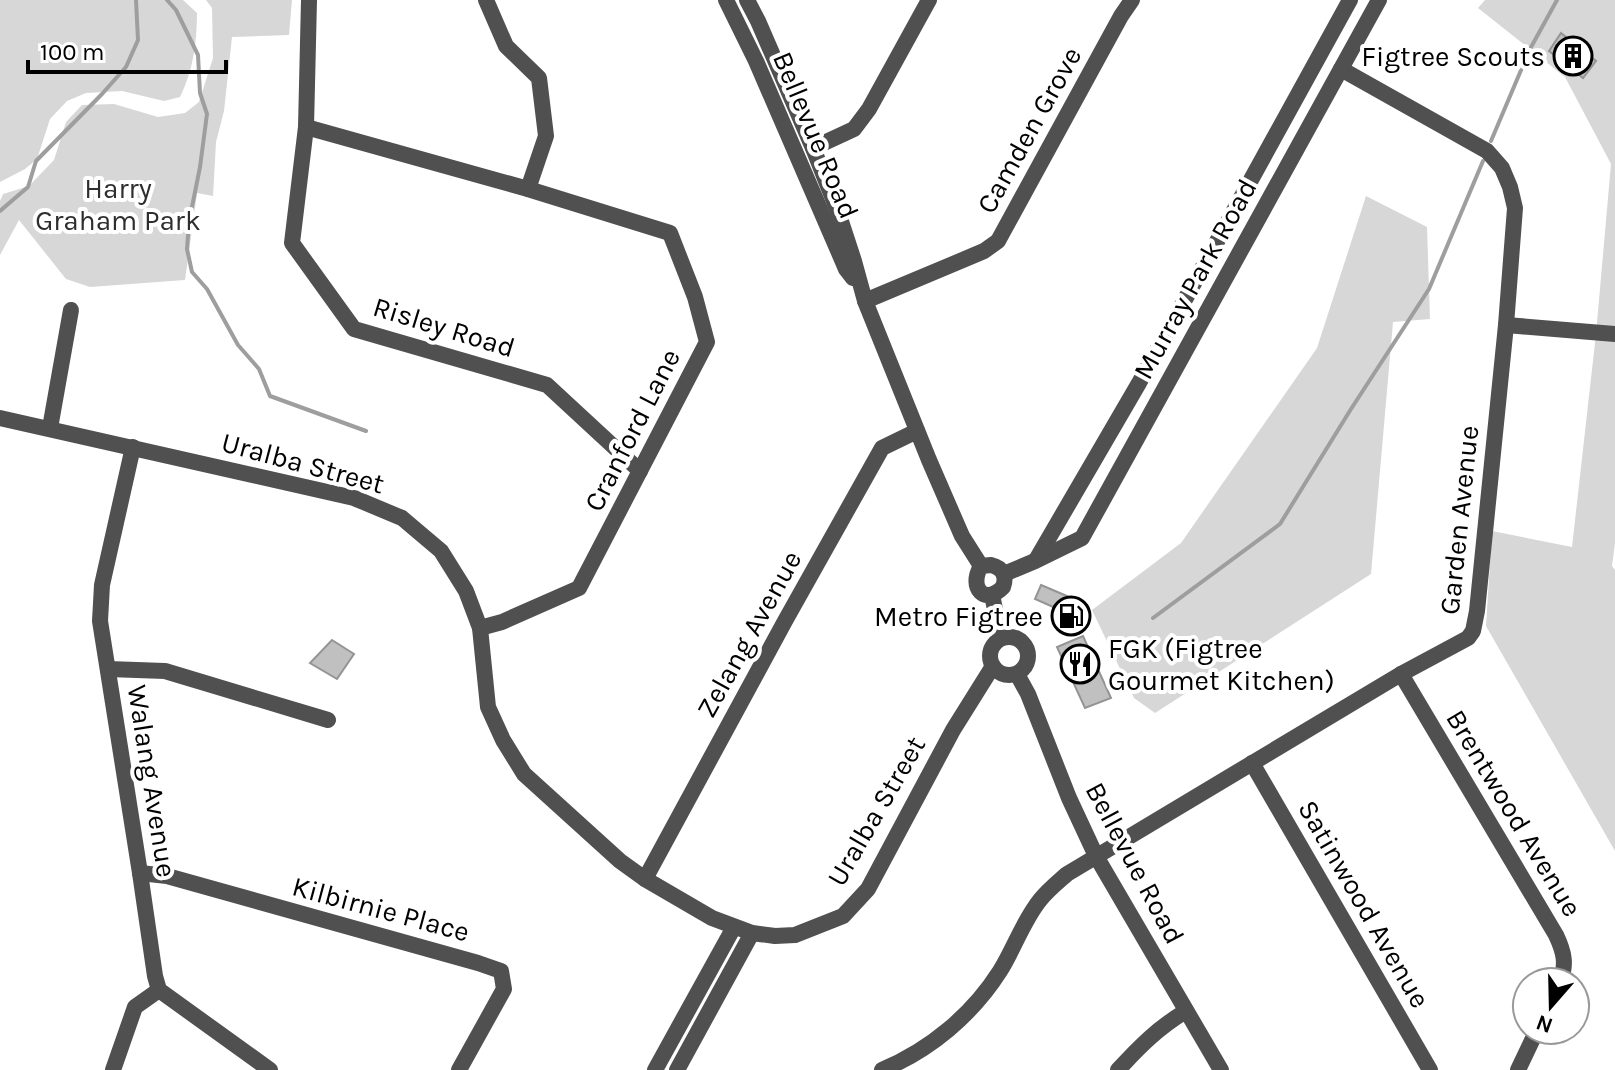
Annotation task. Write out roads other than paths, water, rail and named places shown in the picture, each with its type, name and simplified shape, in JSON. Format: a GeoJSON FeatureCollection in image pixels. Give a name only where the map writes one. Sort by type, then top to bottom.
{"type":"FeatureCollection","features":[{"type":"Feature","properties":{"kind":"street","name":"Risley Road"},"geometry":{"type":"LineString","coordinates":[[309,0],[306,127],[292,243],[354,329],[547,385],[640,471]]}},
{"type":"Feature","properties":{"kind":"street"},"geometry":{"type":"LineString","coordinates":[[486,0],[506,46],[539,78],[546,136],[528,189]]}},
{"type":"Feature","properties":{"kind":"street","name":"Bellevue Road"},"geometry":{"type":"LineString","coordinates":[[726,0],[756,61],[846,269],[863,295]]}},
{"type":"Feature","properties":{"kind":"street","name":"Bellevue Road"},"geometry":{"type":"LineString","coordinates":[[747,0],[813,148],[841,222],[863,295],[917,431],[962,536],[981,566]]}},
{"type":"Feature","properties":{"kind":"street"},"geometry":{"type":"LineString","coordinates":[[813,148],[854,129],[869,109],[929,0]]}},
{"type":"Feature","properties":{"kind":"street","name":"Camden Grove"},"geometry":{"type":"LineString","coordinates":[[863,295],[984,251],[998,241],[1132,0]]}},
{"type":"Feature","properties":{"kind":"street","name":"Murray Park Road"},"geometry":{"type":"LineString","coordinates":[[1035,561],[1139,383],[1350,0]]}},
{"type":"Feature","properties":{"kind":"street","name":"Murray Park Road"},"geometry":{"type":"LineString","coordinates":[[1004,574],[1082,538],[1379,0]]}},
{"type":"Feature","properties":{"kind":"street","name":"Garden Avenue"},"geometry":{"type":"LineString","coordinates":[[882,1070],[934,1041],[971,1009],[1001,970],[1038,902],[1067,874],[1401,674],[1468,638],[1475,624],[1506,325],[1515,208],[1510,187],[1502,168],[1487,151],[1341,69]]}},
{"type":"Feature","properties":{"kind":"street","name":"Cranford Lane"},"geometry":{"type":"LineString","coordinates":[[306,127],[528,189],[670,233],[695,297],[707,342],[579,588],[502,622],[480,628]]}},
{"type":"Feature","properties":{"kind":"street"},"geometry":{"type":"LineString","coordinates":[[50,428],[71,310]]}},
{"type":"Feature","properties":{"kind":"street"},"geometry":{"type":"LineString","coordinates":[[1506,325],[1612,334]]}},
{"type":"Feature","properties":{"kind":"street"},"geometry":{"type":"LineString","coordinates":[[1139,383],[1160,396]]}},
{"type":"Feature","properties":{"kind":"street","name":"Uralba Street"},"geometry":{"type":"LineString","coordinates":[[0,418],[354,498],[402,518],[441,551],[466,591],[480,628],[488,707],[503,740],[524,774],[620,861],[645,879],[712,918],[752,933],[795,935],[843,916],[868,889],[953,730],[993,666]]}},
{"type":"Feature","properties":{"kind":"street","name":"Zelang Avenue"},"geometry":{"type":"LineString","coordinates":[[645,879],[882,448],[917,431]]}},
{"type":"Feature","properties":{"kind":"street","name":"Walang Avenue"},"geometry":{"type":"LineString","coordinates":[[133,447],[102,585],[100,621],[159,990]]}},
{"type":"Feature","properties":{"kind":"street"},"geometry":{"type":"LineString","coordinates":[[981,566],[996,566],[1004,574],[1000,592],[984,594],[977,588],[975,575],[981,566]]}},
{"type":"Feature","properties":{"kind":"street"},"geometry":{"type":"LineString","coordinates":[[992,595],[1001,638]]}},
{"type":"Feature","properties":{"kind":"street"},"geometry":{"type":"LineString","coordinates":[[1015,637],[1026,645],[1029,658],[1017,674],[1003,674],[993,666],[990,660],[992,647],[1001,638],[1015,637]]}},
{"type":"Feature","properties":{"kind":"street"},"geometry":{"type":"LineString","coordinates":[[108,669],[165,671],[328,720]]}},
{"type":"Feature","properties":{"kind":"street","name":"Bellevue Road"},"geometry":{"type":"LineString","coordinates":[[1017,674],[1096,856],[1221,1070]]}},
{"type":"Feature","properties":{"kind":"street","name":"Brentwood Avenue"},"geometry":{"type":"LineString","coordinates":[[1401,674],[1556,935],[1563,950],[1564,966]]}},
{"type":"Feature","properties":{"kind":"street","name":"Satinwood Avenue"},"geometry":{"type":"LineString","coordinates":[[1252,763],[1430,1070]]}},
{"type":"Feature","properties":{"kind":"street","name":"Kilbirnie Place"},"geometry":{"type":"LineString","coordinates":[[140,873],[167,876],[501,971],[504,989],[459,1070]]}},
{"type":"Feature","properties":{"kind":"street"},"geometry":{"type":"LineString","coordinates":[[734,927],[658,1063],[682,1068],[752,933]]}},
{"type":"Feature","properties":{"kind":"street"},"geometry":{"type":"LineString","coordinates":[[113,1070],[135,1007],[159,990],[270,1070]]}},
{"type":"Feature","properties":{"kind":"street"},"geometry":{"type":"LineString","coordinates":[[1118,1070],[1164,1024],[1186,1011]]}},
{"type":"Feature","properties":{"kind":"street"},"geometry":{"type":"LineString","coordinates":[[1518,1070],[1529,1046]]}},
{"type":"Feature","properties":{"kind":"waterway"},"geometry":{"type":"LineString","coordinates":[[0,211],[28,187],[36,161],[126,67],[138,40],[136,0]]}},
{"type":"Feature","properties":{"kind":"waterway"},"geometry":{"type":"LineString","coordinates":[[167,0],[176,10],[198,55],[200,93],[207,114],[189,222],[187,249],[192,272],[207,289],[238,345],[259,369],[270,396],[366,431]]}},
{"type":"Feature","properties":{"kind":"waterway"},"geometry":{"type":"LineString","coordinates":[[1491,141],[1530,49],[1557,0]]}},
{"type":"Feature","properties":{"kind":"waterway"},"geometry":{"type":"LineString","coordinates":[[1153,618],[1280,524],[1429,289],[1483,161]]}},
{"type":"Feature","properties":{"kind":"place","name":"Figtree Scouts"},"geometry":{"type":"Point","coordinates":[1573,56]}},
{"type":"Feature","properties":{"kind":"place","name":"Metro Figtree"},"geometry":{"type":"Point","coordinates":[1071,616]}},
{"type":"Feature","properties":{"kind":"place","name":"FGK (Figtree Gourmet Kitchen)"},"geometry":{"type":"Point","coordinates":[1080,664]}},
{"type":"Feature","properties":{"kind":"park label","name":"Harry Graham Park"},"geometry":{"type":"Point","coordinates":[118,204]}}]}
